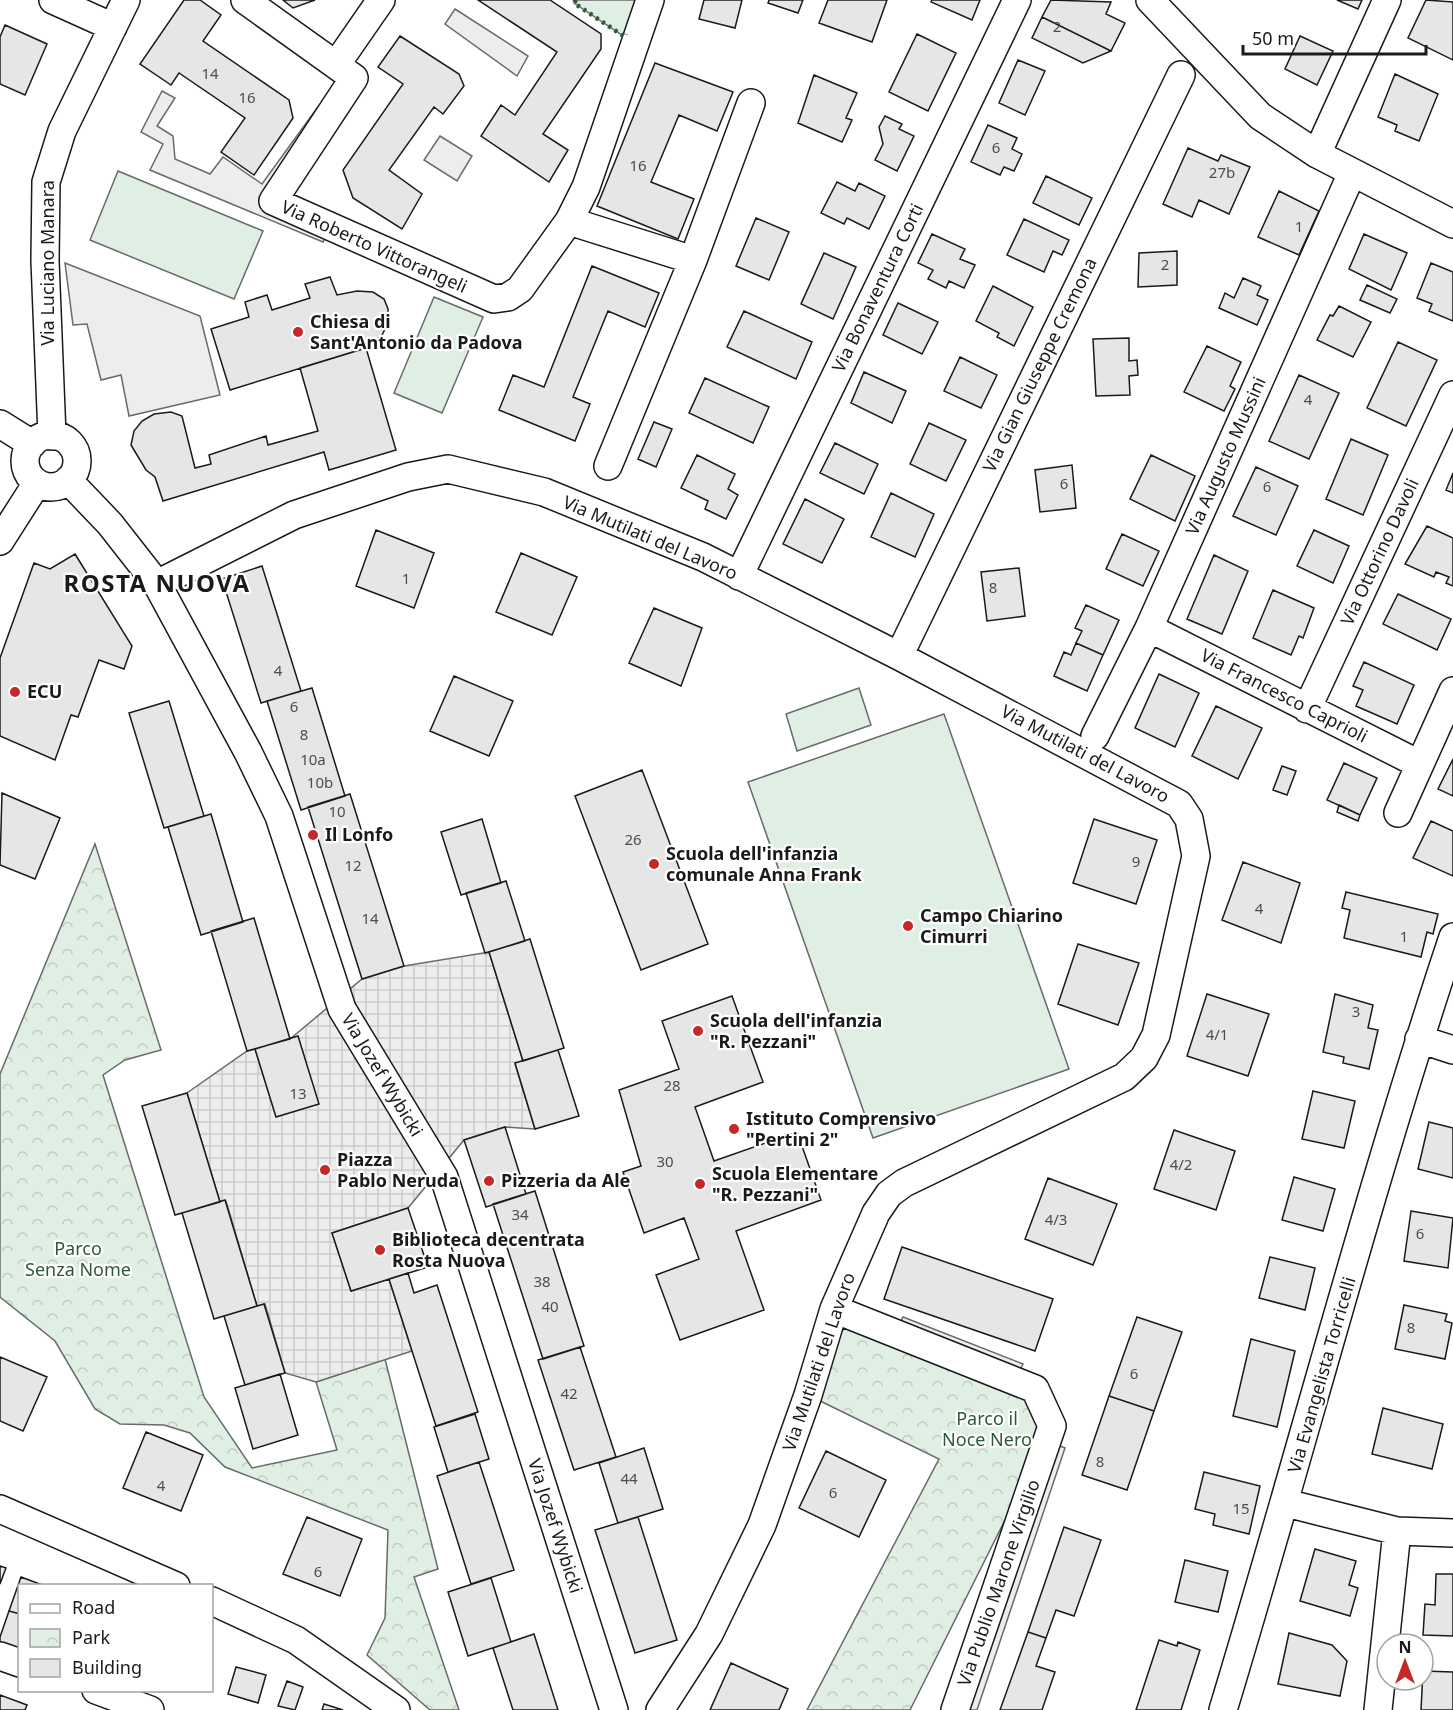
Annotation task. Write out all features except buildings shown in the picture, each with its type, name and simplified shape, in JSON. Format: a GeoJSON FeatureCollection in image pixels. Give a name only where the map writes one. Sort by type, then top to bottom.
{"type":"FeatureCollection","features":[{"type":"Feature","properties":{"kind":"street"},"geometry":{"type":"LineString","coordinates":[[53,0],[112,27]]}},
{"type":"Feature","properties":{"kind":"street","name":"Via Luciano Manara"},"geometry":{"type":"LineString","coordinates":[[42,440],[46,182],[62,131],[126,0]]}},
{"type":"Feature","properties":{"kind":"street","name":"Via Roberto Vittorangeli"},"geometry":{"type":"LineString","coordinates":[[245,0],[354,78],[273,201],[494,299],[508,297],[520,289],[569,221],[586,187],[650,0]]}},
{"type":"Feature","properties":{"kind":"street"},"geometry":{"type":"LineString","coordinates":[[336,65],[381,0]]}},
{"type":"Feature","properties":{"kind":"street","name":"Via Bonaventura Corti"},"geometry":{"type":"LineString","coordinates":[[739,576],[1017,0]]}},
{"type":"Feature","properties":{"kind":"street"},"geometry":{"type":"LineString","coordinates":[[1150,0],[1260,116],[1317,154],[1453,224]]}},
{"type":"Feature","properties":{"kind":"street"},"geometry":{"type":"LineString","coordinates":[[1317,154],[1388,0]]}},
{"type":"Feature","properties":{"kind":"street","name":"Via Gian Giuseppe Cremona"},"geometry":{"type":"LineString","coordinates":[[899,656],[1182,75]]}},
{"type":"Feature","properties":{"kind":"street"},"geometry":{"type":"LineString","coordinates":[[608,466],[693,260],[751,103]]}},
{"type":"Feature","properties":{"kind":"street","name":"Via Augusto Mussini"},"geometry":{"type":"LineString","coordinates":[[1095,736],[1149,628],[1352,173]]}},
{"type":"Feature","properties":{"kind":"street"},"geometry":{"type":"LineString","coordinates":[[569,221],[693,260]]}},
{"type":"Feature","properties":{"kind":"street","name":"Via Ottorino Davoli"},"geometry":{"type":"LineString","coordinates":[[1307,709],[1453,395]]}},
{"type":"Feature","properties":{"kind":"street"},"geometry":{"type":"LineString","coordinates":[[0,424],[42,440],[68,442],[76,457],[74,474],[68,480],[53,487],[37,483],[31,478],[25,464],[28,450],[42,440]]}},
{"type":"Feature","properties":{"kind":"street","name":"Via Mutilati del Lavoro"},"geometry":{"type":"LineString","coordinates":[[157,584],[294,514],[408,477],[448,469],[544,492],[703,557],[899,656],[1179,804],[1189,819],[1196,856],[1156,1035],[1144,1058],[1124,1077],[904,1183],[889,1194],[876,1213],[834,1309],[808,1395],[762,1525],[709,1634],[660,1710]]}},
{"type":"Feature","properties":{"kind":"street","name":"Via Jozef Wybicki"},"geometry":{"type":"LineString","coordinates":[[68,480],[110,524],[157,584],[248,752],[279,816],[342,1009],[444,1177],[614,1710]]}},
{"type":"Feature","properties":{"kind":"street"},"geometry":{"type":"LineString","coordinates":[[0,541],[37,483]]}},
{"type":"Feature","properties":{"kind":"street","name":"Via Francesco Caprioli"},"geometry":{"type":"LineString","coordinates":[[1149,628],[1419,764]]}},
{"type":"Feature","properties":{"kind":"street"},"geometry":{"type":"LineString","coordinates":[[1398,813],[1453,691]]}},
{"type":"Feature","properties":{"kind":"street","name":"Via Evangelista Torricelli"},"geometry":{"type":"LineString","coordinates":[[1223,1710],[1286,1503],[1419,1039],[1453,937]]}},
{"type":"Feature","properties":{"kind":"street"},"geometry":{"type":"LineString","coordinates":[[1419,1039],[1453,1050]]}},
{"type":"Feature","properties":{"kind":"street","name":"Via Publio Marone Virgilio"},"geometry":{"type":"LineString","coordinates":[[834,1309],[1035,1389],[1052,1426],[955,1710]]}},
{"type":"Feature","properties":{"kind":"street"},"geometry":{"type":"LineString","coordinates":[[1286,1503],[1397,1531],[1453,1533]]}},
{"type":"Feature","properties":{"kind":"street"},"geometry":{"type":"LineString","coordinates":[[0,1509],[171,1584]]}},
{"type":"Feature","properties":{"kind":"street"},"geometry":{"type":"LineString","coordinates":[[1378,1710],[1397,1531]]}},
{"type":"Feature","properties":{"kind":"street"},"geometry":{"type":"LineString","coordinates":[[213,1601],[296,1640],[396,1710]]}},
{"type":"Feature","properties":{"kind":"street"},"geometry":{"type":"LineString","coordinates":[[0,1656],[18,1662]]}},
{"type":"Feature","properties":{"kind":"street"},"geometry":{"type":"LineString","coordinates":[[101,1692],[150,1710]]}},
{"type":"Feature","properties":{"kind":"green space"},"geometry":{"type":"Polygon","coordinates":[[[576,0],[638,0],[625,37],[574,3],[576,0]]]}},
{"type":"Feature","properties":{"kind":"green space"},"geometry":{"type":"Polygon","coordinates":[[[118,171],[263,231],[234,299],[90,240],[118,171]]]}},
{"type":"Feature","properties":{"kind":"green space"},"geometry":{"type":"Polygon","coordinates":[[[434,297],[483,317],[442,413],[394,393],[434,297]]]}},
{"type":"Feature","properties":{"kind":"green space"},"geometry":{"type":"Polygon","coordinates":[[[859,688],[871,725],[797,751],[786,714],[859,688]]]}},
{"type":"Feature","properties":{"kind":"green space","name":"Campo Chiarino Cimurri"},"geometry":{"type":"Polygon","coordinates":[[[944,714],[1069,1069],[873,1138],[748,782],[944,714]]]}},
{"type":"Feature","properties":{"kind":"green space","name":"Parco Senza Nome"},"geometry":{"type":"Polygon","coordinates":[[[95,844],[161,1050],[125,1060],[103,1075],[204,1397],[252,1468],[337,1450],[316,1382],[385,1359],[438,1569],[414,1577],[459,1710],[430,1710],[367,1655],[385,1618],[388,1530],[225,1467],[190,1433],[164,1425],[120,1424],[95,1409],[55,1341],[0,1297],[0,1074],[95,844]]]}},
{"type":"Feature","properties":{"kind":"green space","name":"Parco il Noce Nero"},"geometry":{"type":"Polygon","coordinates":[[[834,1309],[1035,1389],[1052,1426],[910,1710],[807,1710],[939,1459],[808,1395],[834,1309]]]}},
{"type":"Feature","properties":{"kind":"shaded area"},"geometry":{"type":"Polygon","coordinates":[[[455,9],[528,56],[517,76],[445,24],[455,9]]]}},
{"type":"Feature","properties":{"kind":"shaded area"},"geometry":{"type":"Polygon","coordinates":[[[162,91],[175,98],[157,126],[173,136],[175,159],[210,174],[223,157],[262,184],[317,108],[329,118],[273,202],[331,227],[323,242],[150,170],[163,144],[141,132],[162,91]]]}},
{"type":"Feature","properties":{"kind":"shaded area"},"geometry":{"type":"Polygon","coordinates":[[[440,136],[472,156],[457,181],[424,160],[440,136]]]}},
{"type":"Feature","properties":{"kind":"shaded area"},"geometry":{"type":"Polygon","coordinates":[[[65,263],[200,316],[220,395],[129,416],[121,375],[101,380],[87,324],[73,325],[65,263]]]}},
{"type":"Feature","properties":{"kind":"shaded area","name":"Piazza Pablo Neruda"},"geometry":{"type":"Polygon","coordinates":[[[489,952],[523,1061],[515,1064],[535,1129],[505,1127],[464,1140],[408,1208],[332,1233],[351,1291],[389,1279],[412,1351],[316,1382],[285,1373],[265,1304],[257,1306],[226,1201],[220,1202],[187,1093],[247,1051],[255,1049],[276,1116],[318,1104],[298,1037],[290,1039],[362,979],[404,966],[489,952]]]}},
{"type":"Feature","properties":{"kind":"shaded area"},"geometry":{"type":"Polygon","coordinates":[[[903,1317],[1023,1364],[1015,1381],[895,1333],[903,1317]]]}},
{"type":"Feature","properties":{"kind":"shaded area"},"geometry":{"type":"Polygon","coordinates":[[[1047,1441],[1065,1448],[977,1710],[955,1710],[1047,1441]]]}},
{"type":"Feature","properties":{"kind":"hedge"},"geometry":{"type":"LineString","coordinates":[[576,0],[574,3],[625,37],[626,34]]}},
{"type":"Feature","properties":{"kind":"place","name":"Chiesa di Sant'Antonio da Padova"},"geometry":{"type":"Point","coordinates":[298,332]}},
{"type":"Feature","properties":{"kind":"place","name":"ECU"},"geometry":{"type":"Point","coordinates":[15,692]}},
{"type":"Feature","properties":{"kind":"place","name":"Il Lonfo"},"geometry":{"type":"Point","coordinates":[313,835]}},
{"type":"Feature","properties":{"kind":"place","name":"Scuola dell'infanzia comunale Anna Frank"},"geometry":{"type":"Point","coordinates":[654,864]}},
{"type":"Feature","properties":{"kind":"place","name":"Campo Chiarino Cimurri"},"geometry":{"type":"Point","coordinates":[908,926]}},
{"type":"Feature","properties":{"kind":"place","name":"Scuola dell'infanzia \"R. Pezzani\""},"geometry":{"type":"Point","coordinates":[698,1031]}},
{"type":"Feature","properties":{"kind":"place","name":"Istituto Comprensivo \"Pertini 2\""},"geometry":{"type":"Point","coordinates":[734,1129]}},
{"type":"Feature","properties":{"kind":"place","name":"Piazza Pablo Neruda"},"geometry":{"type":"Point","coordinates":[325,1170]}},
{"type":"Feature","properties":{"kind":"place","name":"Pizzeria da Ale"},"geometry":{"type":"Point","coordinates":[489,1181]}},
{"type":"Feature","properties":{"kind":"place","name":"Scuola Elementare \"R. Pezzani\""},"geometry":{"type":"Point","coordinates":[700,1184]}},
{"type":"Feature","properties":{"kind":"place","name":"Biblioteca decentrata Rosta Nuova"},"geometry":{"type":"Point","coordinates":[380,1250]}},
{"type":"Feature","properties":{"kind":"district","name":"ROSTA NUOVA"},"geometry":{"type":"Point","coordinates":[157,584]}}]}
